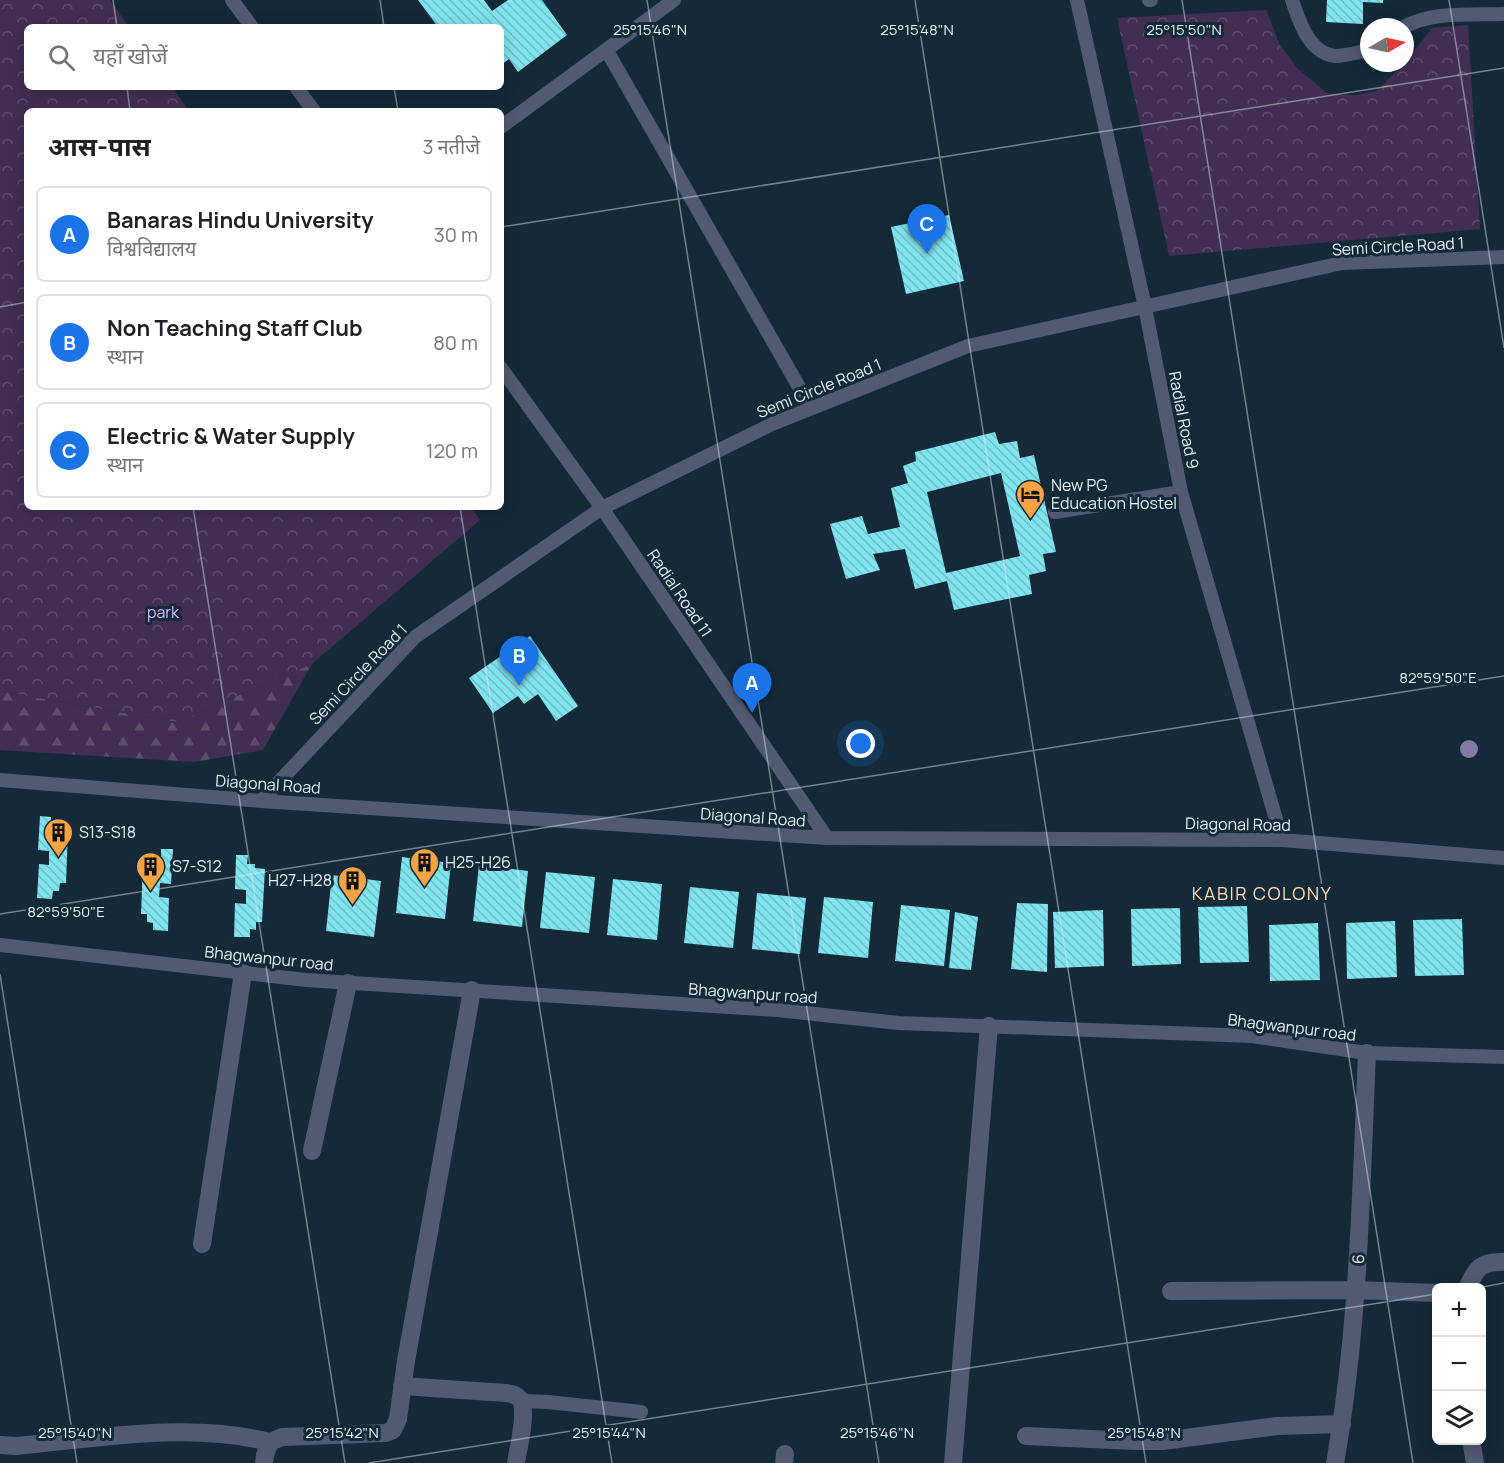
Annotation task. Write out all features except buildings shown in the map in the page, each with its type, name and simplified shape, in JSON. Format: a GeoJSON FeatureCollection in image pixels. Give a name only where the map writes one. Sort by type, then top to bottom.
{"type":"FeatureCollection","features":[{"type":"Feature","properties":{"kind":"street"},"geometry":{"type":"LineString","coordinates":[[202,1244],[243,973]]}},
{"type":"Feature","properties":{"kind":"street"},"geometry":{"type":"LineString","coordinates":[[312,1151],[348,982]]}},
{"type":"Feature","properties":{"kind":"street"},"geometry":{"type":"LineString","coordinates":[[0,1445],[16,1446],[146,1432],[242,1436],[270,1442],[282,1437],[386,1433],[393,1430],[398,1419],[472,990]]}},
{"type":"Feature","properties":{"kind":"street"},"geometry":{"type":"LineString","coordinates":[[952,1463],[989,1026]]}},
{"type":"Feature","properties":{"kind":"street","name":"6"},"geometry":{"type":"LineString","coordinates":[[1335,1463],[1342,1424],[1356,1290],[1367,1053]]}},
{"type":"Feature","properties":{"kind":"street"},"geometry":{"type":"LineString","coordinates":[[1469,1283],[1483,1263],[1504,1262]]}},
{"type":"Feature","properties":{"kind":"street"},"geometry":{"type":"LineString","coordinates":[[1171,1291],[1356,1290],[1432,1293]]}},
{"type":"Feature","properties":{"kind":"street"},"geometry":{"type":"LineString","coordinates":[[402,1386],[516,1395],[522,1401],[523,1412],[516,1463]]}},
{"type":"Feature","properties":{"kind":"street"},"geometry":{"type":"LineString","coordinates":[[1026,1436],[1134,1442],[1163,1441],[1277,1426],[1342,1424]]}},
{"type":"Feature","properties":{"kind":"street"},"geometry":{"type":"LineString","coordinates":[[264,1463],[270,1442]]}},
{"type":"Feature","properties":{"kind":"street"},"geometry":{"type":"LineString","coordinates":[[1472,1445],[1475,1463]]}},
{"type":"Feature","properties":{"kind":"lane"},"geometry":{"type":"LineString","coordinates":[[232,0],[250,24]]}},
{"type":"Feature","properties":{"kind":"lane"},"geometry":{"type":"LineString","coordinates":[[504,125],[674,0]]}},
{"type":"Feature","properties":{"kind":"lane","name":"Radial Road 9"},"geometry":{"type":"LineString","coordinates":[[1077,0],[1145,307],[1181,492],[1282,840]]}},
{"type":"Feature","properties":{"kind":"lane"},"geometry":{"type":"LineString","coordinates":[[1292,0],[1302,29],[1316,48],[1335,56],[1360,52]]}},
{"type":"Feature","properties":{"kind":"lane"},"geometry":{"type":"LineString","coordinates":[[1414,22],[1436,17],[1504,14]]}},
{"type":"Feature","properties":{"kind":"lane"},"geometry":{"type":"LineString","coordinates":[[607,51],[811,408]]}},
{"type":"Feature","properties":{"kind":"lane"},"geometry":{"type":"LineString","coordinates":[[298,90],[312,108]]}},
{"type":"Feature","properties":{"kind":"lane","name":"Semi Circle Road 1"},"geometry":{"type":"LineString","coordinates":[[261,801],[415,636],[602,508],[772,424],[968,346],[1342,263],[1504,257]]}},
{"type":"Feature","properties":{"kind":"lane","name":"Radial Road 11"},"geometry":{"type":"LineString","coordinates":[[504,372],[602,508],[827,838]]}},
{"type":"Feature","properties":{"kind":"lane"},"geometry":{"type":"LineString","coordinates":[[1055,512],[1181,492]]}},
{"type":"Feature","properties":{"kind":"lane","name":"Diagonal Road"},"geometry":{"type":"LineString","coordinates":[[0,780],[261,801],[827,838],[1282,840],[1504,858]]}},
{"type":"Feature","properties":{"kind":"lane","name":"Bhagwanpur road"},"geometry":{"type":"LineString","coordinates":[[0,945],[243,973],[348,982],[777,1010],[899,1023],[1252,1036],[1367,1053],[1504,1057]]}},
{"type":"Feature","properties":{"kind":"lane"},"geometry":{"type":"LineString","coordinates":[[522,1401],[641,1412]]}},
{"type":"Feature","properties":{"kind":"green space","name":"park"},"geometry":{"type":"Polygon","coordinates":[[[0,0],[110,0],[127,24],[24,24],[24,90],[174,90],[187,108],[24,108],[24,510],[473,510],[480,520],[312,664],[176,722],[0,691],[0,0]]]}},
{"type":"Feature","properties":{"kind":"green space"},"geometry":{"type":"Polygon","coordinates":[[[1266,10],[1280,45],[1297,68],[1327,93],[1354,95],[1376,91],[1396,72],[1414,72],[1414,51],[1432,28],[1468,25],[1480,229],[1169,256],[1117,18],[1266,10]]]}},
{"type":"Feature","properties":{"kind":"green space"},"geometry":{"type":"Polygon","coordinates":[[[312,664],[263,750],[194,762],[0,750],[0,691],[176,722],[312,664]]]}},
{"type":"Feature","properties":{"kind":"place","name":"Electric & Water Supply"},"geometry":{"type":"Point","coordinates":[927,254]}},
{"type":"Feature","properties":{"kind":"place","name":"New PG Education Hostel"},"geometry":{"type":"Point","coordinates":[1030,520]}},
{"type":"Feature","properties":{"kind":"place","name":"Non Teaching Staff Club"},"geometry":{"type":"Point","coordinates":[519,686]}},
{"type":"Feature","properties":{"kind":"place","name":"Banaras Hindu University"},"geometry":{"type":"Point","coordinates":[752,713]}},
{"type":"Feature","properties":{"kind":"place","name":"S13-S18"},"geometry":{"type":"Point","coordinates":[58,858]}},
{"type":"Feature","properties":{"kind":"place","name":"H25-H26"},"geometry":{"type":"Point","coordinates":[424,888]}},
{"type":"Feature","properties":{"kind":"place","name":"S7-S12"},"geometry":{"type":"Point","coordinates":[151,892]}},
{"type":"Feature","properties":{"kind":"place","name":"H27-H28"},"geometry":{"type":"Point","coordinates":[353,906]}},
{"type":"Feature","properties":{"kind":"district","name":"KABIR COLONY"},"geometry":{"type":"Point","coordinates":[1262,894]}}]}
